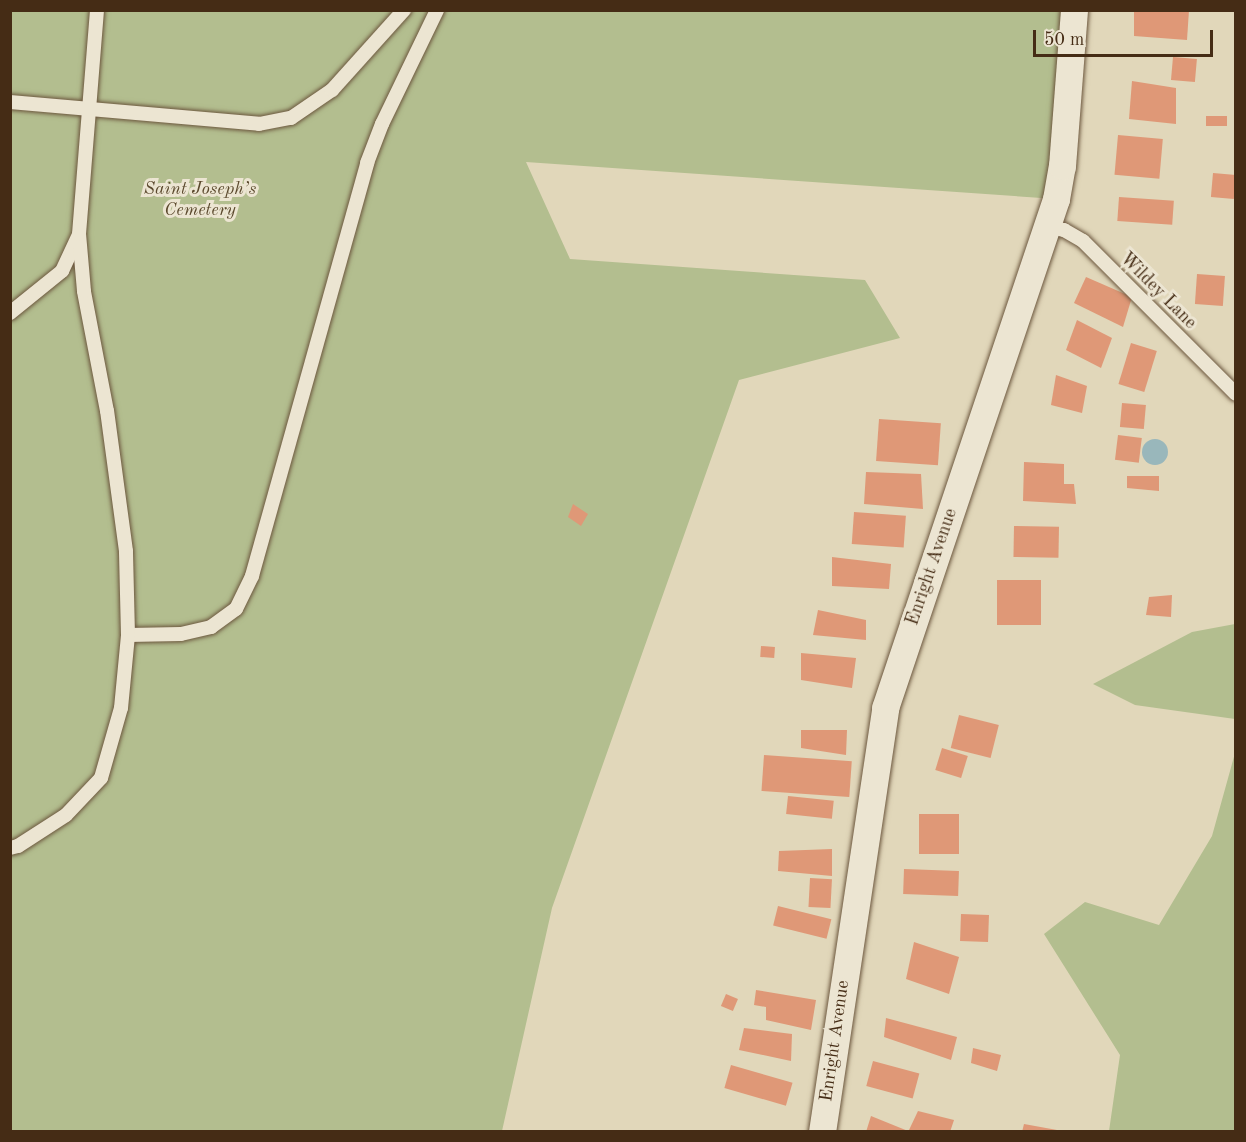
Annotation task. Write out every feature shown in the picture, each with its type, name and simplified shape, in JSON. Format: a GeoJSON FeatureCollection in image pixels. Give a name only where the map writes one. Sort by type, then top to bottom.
{"type":"FeatureCollection","features":[{"type":"Feature","properties":{"kind":"street","name":"Enright Avenue"},"geometry":{"type":"LineString","coordinates":[[822,1131],[885,708],[1056,199],[1062,166],[1074,10]]}},
{"type":"Feature","properties":{"kind":"lane"},"geometry":{"type":"LineString","coordinates":[[10,848],[18,846],[66,815],[101,778],[121,708],[128,635],[126,551],[107,411],[84,291],[79,234],[97,10]]}},
{"type":"Feature","properties":{"kind":"lane"},"geometry":{"type":"LineString","coordinates":[[10,102],[259,124],[291,118],[332,90],[404,10]]}},
{"type":"Feature","properties":{"kind":"lane"},"geometry":{"type":"LineString","coordinates":[[128,635],[181,634],[211,627],[236,609],[252,576],[367,163],[382,124],[437,10]]}},
{"type":"Feature","properties":{"kind":"lane","name":"Wildey Lane"},"geometry":{"type":"LineString","coordinates":[[1046,226],[1064,231],[1083,241],[1236,394]]}},
{"type":"Feature","properties":{"kind":"lane"},"geometry":{"type":"LineString","coordinates":[[10,313],[62,271],[79,234]]}},
{"type":"Feature","properties":{"kind":"green space","name":"Saint Joseph’s Cemetery"},"geometry":{"type":"Polygon","coordinates":[[[10,11],[1074,11],[1056,199],[526,162],[570,259],[865,280],[900,338],[739,380],[552,908],[502,1131],[11,1131],[10,11]]]}},
{"type":"Feature","properties":{"kind":"green space"},"geometry":{"type":"Polygon","coordinates":[[[1235,624],[1235,719],[1135,705],[1093,684],[1192,632],[1235,624]]]}},
{"type":"Feature","properties":{"kind":"green space"},"geometry":{"type":"Polygon","coordinates":[[[1235,753],[1235,1131],[1109,1131],[1120,1055],[1044,934],[1085,902],[1159,925],[1212,836],[1235,753]]]}},
{"type":"Feature","properties":{"kind":"water"},"geometry":{"type":"Polygon","coordinates":[[[1155,439],[1164,443],[1168,452],[1164,461],[1155,465],[1146,461],[1142,452],[1146,443],[1155,439]]]}},
{"type":"Feature","properties":{"kind":"building"},"geometry":{"type":"Polygon","coordinates":[[[1134,10],[1189,10],[1187,40],[1134,36],[1134,10]]]}},
{"type":"Feature","properties":{"kind":"building"},"geometry":{"type":"Polygon","coordinates":[[[1173,57],[1197,59],[1195,82],[1171,80],[1173,57]]]}},
{"type":"Feature","properties":{"kind":"building"},"geometry":{"type":"Polygon","coordinates":[[[1132,81],[1176,88],[1176,124],[1129,119],[1132,81]]]}},
{"type":"Feature","properties":{"kind":"building"},"geometry":{"type":"Polygon","coordinates":[[[1206,116],[1227,116],[1227,126],[1206,126],[1206,116]]]}},
{"type":"Feature","properties":{"kind":"building"},"geometry":{"type":"Polygon","coordinates":[[[1118,135],[1163,139],[1159,179],[1115,175],[1118,135]]]}},
{"type":"Feature","properties":{"kind":"building"},"geometry":{"type":"Polygon","coordinates":[[[1213,173],[1236,175],[1234,199],[1211,197],[1213,173]]]}},
{"type":"Feature","properties":{"kind":"building"},"geometry":{"type":"Polygon","coordinates":[[[1119,197],[1174,201],[1172,225],[1117,221],[1119,197]]]}},
{"type":"Feature","properties":{"kind":"building"},"geometry":{"type":"Polygon","coordinates":[[[1197,274],[1225,276],[1223,306],[1195,304],[1197,274]]]}},
{"type":"Feature","properties":{"kind":"building"},"geometry":{"type":"Polygon","coordinates":[[[1086,277],[1132,297],[1123,327],[1074,303],[1086,277]]]}},
{"type":"Feature","properties":{"kind":"building"},"geometry":{"type":"Polygon","coordinates":[[[1077,320],[1112,338],[1101,368],[1066,350],[1077,320]]]}},
{"type":"Feature","properties":{"kind":"building"},"geometry":{"type":"Polygon","coordinates":[[[1131,343],[1157,351],[1144,392],[1118,384],[1131,343]]]}},
{"type":"Feature","properties":{"kind":"building"},"geometry":{"type":"Polygon","coordinates":[[[1056,375],[1087,386],[1082,413],[1051,405],[1056,375]]]}},
{"type":"Feature","properties":{"kind":"building"},"geometry":{"type":"Polygon","coordinates":[[[1122,403],[1146,405],[1144,429],[1120,427],[1122,403]]]}},
{"type":"Feature","properties":{"kind":"building"},"geometry":{"type":"Polygon","coordinates":[[[879,419],[941,423],[938,465],[876,461],[879,419]]]}},
{"type":"Feature","properties":{"kind":"building"},"geometry":{"type":"Polygon","coordinates":[[[1118,435],[1142,438],[1139,463],[1115,460],[1118,435]]]}},
{"type":"Feature","properties":{"kind":"building"},"geometry":{"type":"Polygon","coordinates":[[[1024,462],[1064,464],[1064,484],[1074,484],[1076,504],[1023,501],[1024,462]]]}},
{"type":"Feature","properties":{"kind":"building"},"geometry":{"type":"Polygon","coordinates":[[[866,472],[921,474],[923,509],[864,504],[866,472]]]}},
{"type":"Feature","properties":{"kind":"building"},"geometry":{"type":"Polygon","coordinates":[[[1127,476],[1159,476],[1159,491],[1127,488],[1127,476]]]}},
{"type":"Feature","properties":{"kind":"building"},"geometry":{"type":"Polygon","coordinates":[[[573,504],[588,514],[581,526],[568,517],[573,504]]]}},
{"type":"Feature","properties":{"kind":"building"},"geometry":{"type":"Polygon","coordinates":[[[854,512],[906,516],[904,548],[852,544],[854,512]]]}},
{"type":"Feature","properties":{"kind":"building"},"geometry":{"type":"Polygon","coordinates":[[[1014,526],[1059,527],[1058,558],[1013,557],[1014,526]]]}},
{"type":"Feature","properties":{"kind":"building"},"geometry":{"type":"Polygon","coordinates":[[[832,557],[891,564],[889,589],[832,586],[832,557]]]}},
{"type":"Feature","properties":{"kind":"building"},"geometry":{"type":"Polygon","coordinates":[[[997,580],[1041,580],[1041,625],[997,625],[997,580]]]}},
{"type":"Feature","properties":{"kind":"building"},"geometry":{"type":"Polygon","coordinates":[[[1172,595],[1171,617],[1146,615],[1149,597],[1172,595]]]}},
{"type":"Feature","properties":{"kind":"building"},"geometry":{"type":"Polygon","coordinates":[[[818,610],[866,620],[866,640],[813,635],[818,610]]]}},
{"type":"Feature","properties":{"kind":"building"},"geometry":{"type":"Polygon","coordinates":[[[761,646],[775,647],[774,658],[760,657],[761,646]]]}},
{"type":"Feature","properties":{"kind":"building"},"geometry":{"type":"Polygon","coordinates":[[[801,653],[856,658],[852,688],[801,680],[801,653]]]}},
{"type":"Feature","properties":{"kind":"building"},"geometry":{"type":"Polygon","coordinates":[[[959,715],[999,725],[991,758],[951,748],[959,715]]]}},
{"type":"Feature","properties":{"kind":"building"},"geometry":{"type":"Polygon","coordinates":[[[801,730],[847,730],[846,755],[801,748],[801,730]]]}},
{"type":"Feature","properties":{"kind":"building"},"geometry":{"type":"Polygon","coordinates":[[[942,748],[968,756],[961,778],[935,770],[942,748]]]}},
{"type":"Feature","properties":{"kind":"building"},"geometry":{"type":"Polygon","coordinates":[[[764,755],[852,761],[849,797],[761,791],[764,755]]]}},
{"type":"Feature","properties":{"kind":"building"},"geometry":{"type":"Polygon","coordinates":[[[788,796],[834,801],[832,819],[786,814],[788,796]]]}},
{"type":"Feature","properties":{"kind":"building"},"geometry":{"type":"Polygon","coordinates":[[[919,814],[959,814],[959,854],[919,854],[919,814]]]}},
{"type":"Feature","properties":{"kind":"building"},"geometry":{"type":"Polygon","coordinates":[[[832,849],[832,876],[778,871],[779,851],[832,849]]]}},
{"type":"Feature","properties":{"kind":"building"},"geometry":{"type":"Polygon","coordinates":[[[904,869],[959,871],[958,896],[903,894],[904,869]]]}},
{"type":"Feature","properties":{"kind":"building"},"geometry":{"type":"Polygon","coordinates":[[[810,878],[832,879],[830,908],[808,907],[810,878]]]}},
{"type":"Feature","properties":{"kind":"building"},"geometry":{"type":"Polygon","coordinates":[[[778,906],[831,919],[827,939],[773,925],[778,906]]]}},
{"type":"Feature","properties":{"kind":"building"},"geometry":{"type":"Polygon","coordinates":[[[961,914],[989,915],[988,942],[960,941],[961,914]]]}},
{"type":"Feature","properties":{"kind":"building"},"geometry":{"type":"Polygon","coordinates":[[[914,942],[959,957],[949,994],[906,979],[914,942]]]}},
{"type":"Feature","properties":{"kind":"building"},"geometry":{"type":"Polygon","coordinates":[[[756,990],[816,1000],[811,1030],[766,1020],[766,1007],[754,1005],[756,990]]]}},
{"type":"Feature","properties":{"kind":"building"},"geometry":{"type":"Polygon","coordinates":[[[726,994],[738,999],[733,1011],[721,1006],[726,994]]]}},
{"type":"Feature","properties":{"kind":"building"},"geometry":{"type":"Polygon","coordinates":[[[886,1018],[957,1037],[951,1060],[884,1037],[886,1018]]]}},
{"type":"Feature","properties":{"kind":"building"},"geometry":{"type":"Polygon","coordinates":[[[744,1028],[792,1034],[791,1061],[739,1050],[744,1028]]]}},
{"type":"Feature","properties":{"kind":"building"},"geometry":{"type":"Polygon","coordinates":[[[973,1048],[1001,1055],[997,1071],[971,1063],[973,1048]]]}},
{"type":"Feature","properties":{"kind":"building"},"geometry":{"type":"Polygon","coordinates":[[[873,1061],[919,1073],[913,1099],[866,1086],[873,1061]]]}},
{"type":"Feature","properties":{"kind":"building"},"geometry":{"type":"Polygon","coordinates":[[[731,1065],[793,1083],[786,1106],[724,1088],[731,1065]]]}},
{"type":"Feature","properties":{"kind":"building"},"geometry":{"type":"Polygon","coordinates":[[[918,1111],[954,1120],[950,1132],[909,1130],[918,1111]]]}},
{"type":"Feature","properties":{"kind":"building"},"geometry":{"type":"Polygon","coordinates":[[[871,1116],[908,1131],[908,1132],[866,1132],[871,1116]]]}},
{"type":"Feature","properties":{"kind":"building"},"geometry":{"type":"Polygon","coordinates":[[[1024,1124],[1057,1130],[1057,1132],[1022,1132],[1024,1124]]]}}]}
